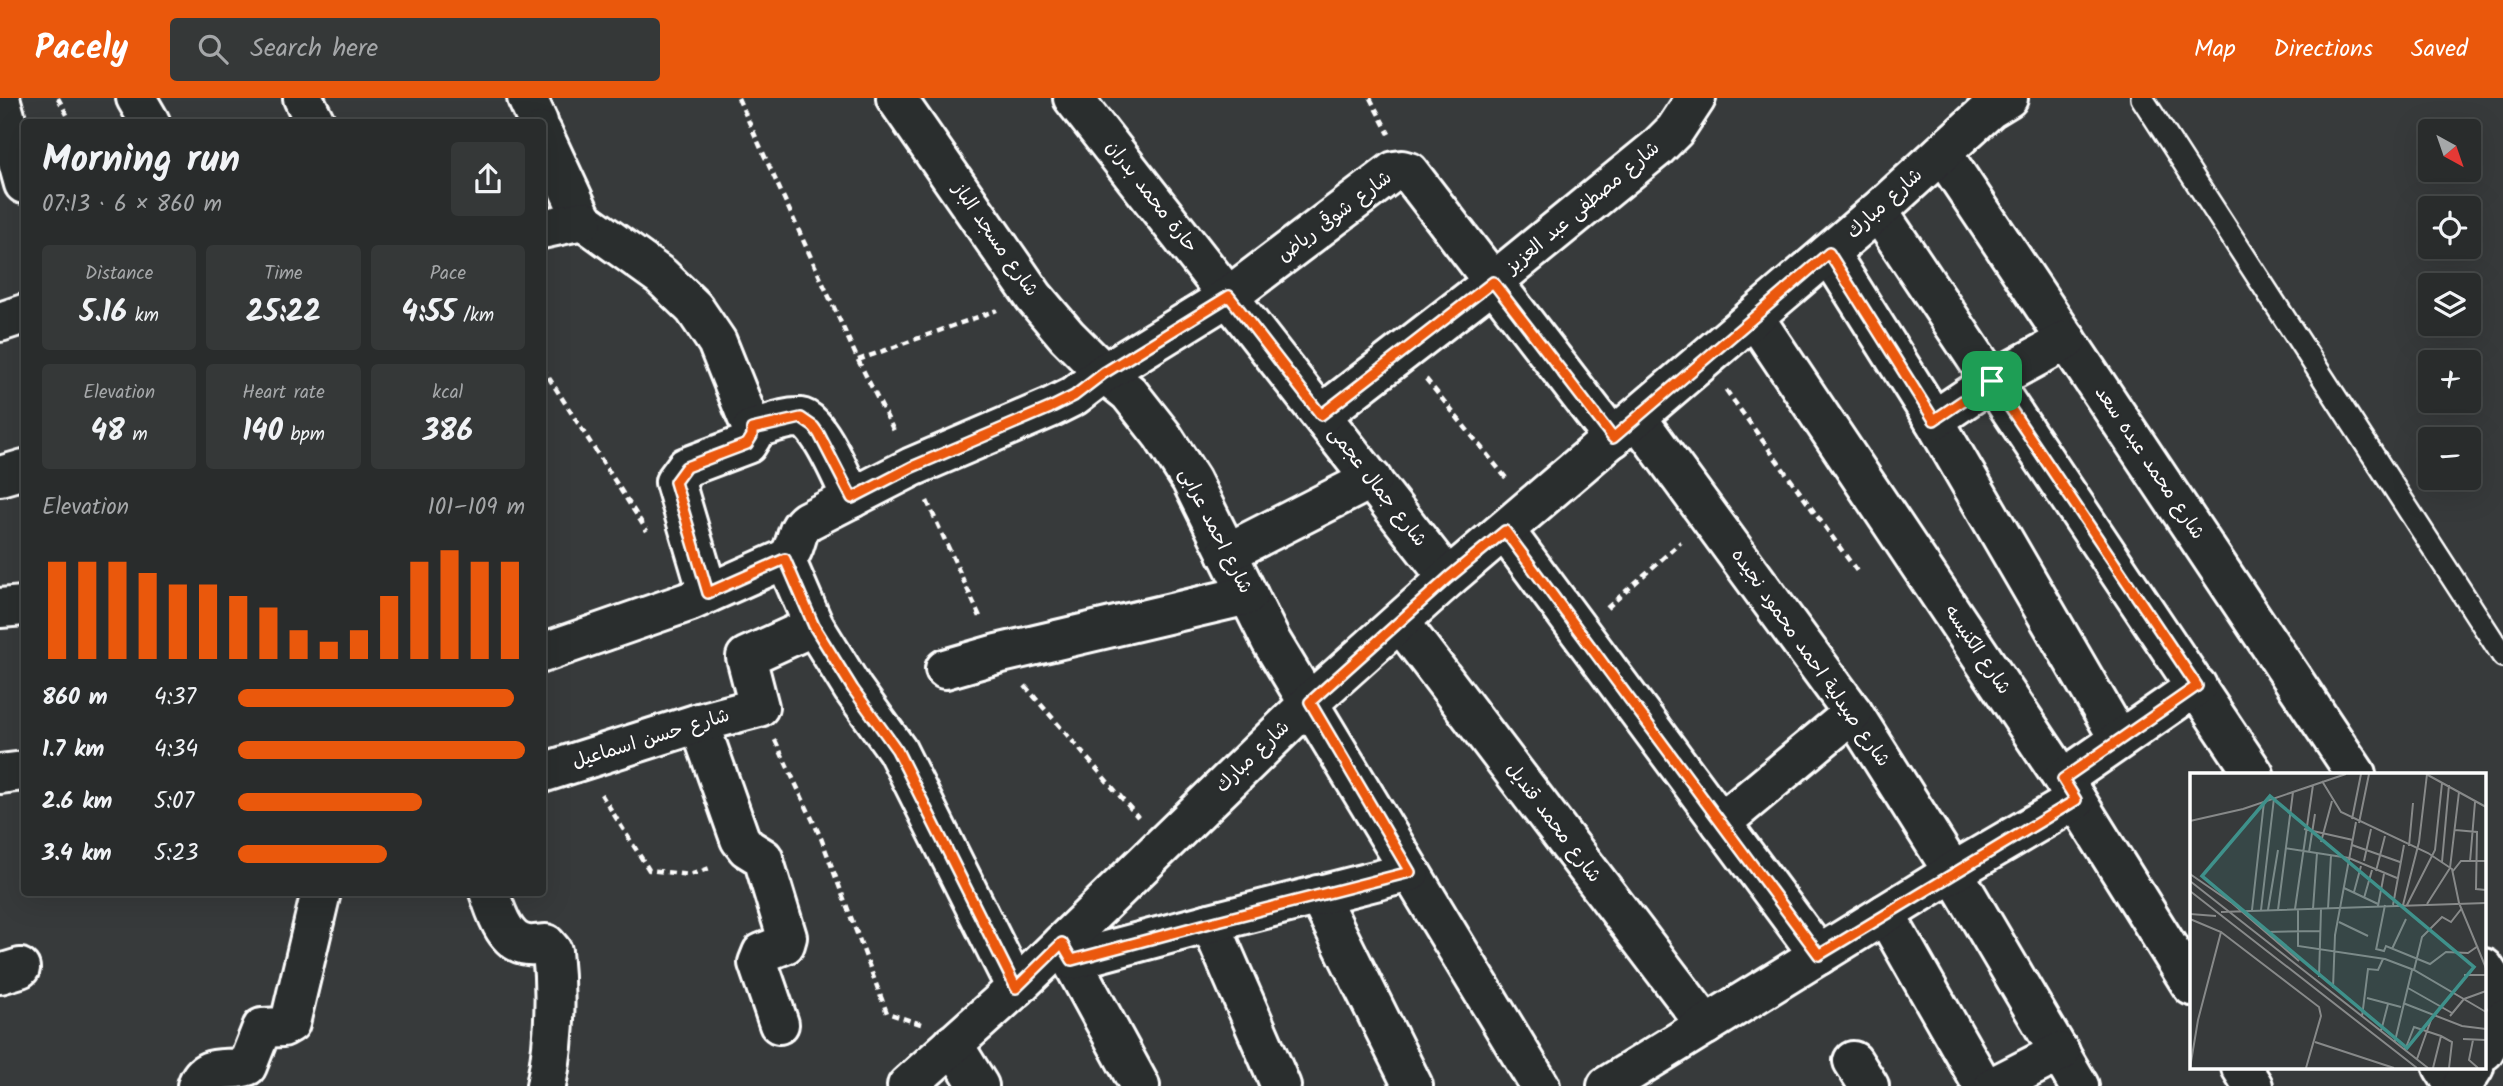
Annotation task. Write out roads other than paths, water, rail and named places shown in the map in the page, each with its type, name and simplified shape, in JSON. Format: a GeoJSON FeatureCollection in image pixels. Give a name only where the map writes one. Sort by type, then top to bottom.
{"type":"FeatureCollection","features":[{"type":"Feature","properties":{"kind":"main road"},"geometry":{"type":"LineString","coordinates":[[0,98],[21,173]]}},
{"type":"Feature","properties":{"kind":"main road"},"geometry":{"type":"LineString","coordinates":[[136,98],[148,119]]}},
{"type":"Feature","properties":{"kind":"main road"},"geometry":{"type":"LineString","coordinates":[[303,98],[314,119]]}},
{"type":"Feature","properties":{"kind":"main road"},"geometry":{"type":"LineString","coordinates":[[527,98],[537,119]]}},
{"type":"Feature","properties":{"kind":"main road","name":"شارع مسجد الباز"},"geometry":{"type":"LineString","coordinates":[[896,98],[1034,296],[1067,336],[1104,373]]}},
{"type":"Feature","properties":{"kind":"main road","name":"حارة محمد بدران"},"geometry":{"type":"LineString","coordinates":[[1073,98],[1229,296]]}},
{"type":"Feature","properties":{"kind":"main road","name":"شارع مصطفى عبد العزيز"},"geometry":{"type":"LineString","coordinates":[[1321,415],[1493,282],[1657,148],[1675,130],[1696,98]]}},
{"type":"Feature","properties":{"kind":"main road","name":"شارع مبارك"},"geometry":{"type":"LineString","coordinates":[[907,1086],[1016,988],[1067,952],[1163,845],[1310,702],[1448,578],[1878,211],[1997,102]]}},
{"type":"Feature","properties":{"kind":"main road"},"geometry":{"type":"LineString","coordinates":[[546,141],[583,220],[661,276],[694,308],[717,342],[752,429],[752,436],[747,444],[686,467],[675,482],[708,593]]}},
{"type":"Feature","properties":{"kind":"main road","name":"شارع محمد عبده سعد"},"geometry":{"type":"LineString","coordinates":[[1942,153],[2355,773]]}},
{"type":"Feature","properties":{"kind":"main road","name":"شارع شوقى رياض"},"geometry":{"type":"LineString","coordinates":[[1229,296],[1394,171],[1409,172],[1493,282],[1625,428]]}},
{"type":"Feature","properties":{"kind":"main road"},"geometry":{"type":"LineString","coordinates":[[1878,211],[2253,773]]}},
{"type":"Feature","properties":{"kind":"main road"},"geometry":{"type":"LineString","coordinates":[[546,228],[583,220]]}},
{"type":"Feature","properties":{"kind":"main road"},"geometry":{"type":"LineString","coordinates":[[1829,253],[1934,420],[2119,739]]}},
{"type":"Feature","properties":{"kind":"main road"},"geometry":{"type":"LineString","coordinates":[[546,652],[708,593],[785,559],[794,549],[801,525],[912,467],[1074,396],[1104,373],[1229,296]]}},
{"type":"Feature","properties":{"kind":"main road","name":"شارع جمال عجمى"},"geometry":{"type":"LineString","coordinates":[[1229,296],[1448,578]]}},
{"type":"Feature","properties":{"kind":"main road"},"geometry":{"type":"LineString","coordinates":[[0,322],[21,315]]}},
{"type":"Feature","properties":{"kind":"main road","name":"شارع الكنيسه"},"geometry":{"type":"LineString","coordinates":[[1754,317],[2069,789],[2190,983]]}},
{"type":"Feature","properties":{"kind":"main road"},"geometry":{"type":"LineString","coordinates":[[1934,420],[1992,381],[2067,340]]}},
{"type":"Feature","properties":{"kind":"main road","name":"شارع احمد عرابى"},"geometry":{"type":"LineString","coordinates":[[1104,373],[1129,393],[1162,435],[1191,480],[1271,641],[1540,1086]]}},
{"type":"Feature","properties":{"kind":"main road"},"geometry":{"type":"LineString","coordinates":[[752,429],[801,418],[809,422],[819,434],[852,498]]}},
{"type":"Feature","properties":{"kind":"main road","name":"شارع صيدلية احمد محمود نجيده"},"geometry":{"type":"LineString","coordinates":[[1625,428],[1710,517],[1853,713],[1953,872],[2079,1086]]}},
{"type":"Feature","properties":{"kind":"main road"},"geometry":{"type":"LineString","coordinates":[[1227,553],[1372,479]]}},
{"type":"Feature","properties":{"kind":"main road"},"geometry":{"type":"LineString","coordinates":[[1518,520],[1580,632],[1819,955]]}},
{"type":"Feature","properties":{"kind":"main road"},"geometry":{"type":"LineString","coordinates":[[785,559],[814,626],[853,689],[897,750],[1016,988]]}},
{"type":"Feature","properties":{"kind":"main road"},"geometry":{"type":"LineString","coordinates":[[945,669],[997,654],[1248,595]]}},
{"type":"Feature","properties":{"kind":"main road"},"geometry":{"type":"LineString","coordinates":[[0,608],[21,606]]}},
{"type":"Feature","properties":{"kind":"main road","name":"شارع محمد قنديل"},"geometry":{"type":"LineString","coordinates":[[1400,622],[1706,1024]]}},
{"type":"Feature","properties":{"kind":"main road","name":"شارع حسن اسماعيل"},"geometry":{"type":"LineString","coordinates":[[546,771],[759,707],[746,657],[814,626]]}},
{"type":"Feature","properties":{"kind":"main road"},"geometry":{"type":"LineString","coordinates":[[1607,1086],[1953,872],[2069,789],[2119,739],[2197,686]]}},
{"type":"Feature","properties":{"kind":"main road"},"geometry":{"type":"LineString","coordinates":[[1721,822],[1853,713]]}},
{"type":"Feature","properties":{"kind":"main road"},"geometry":{"type":"LineString","coordinates":[[699,723],[740,839],[763,858],[788,937],[785,944],[762,953],[758,962],[779,1024]]}},
{"type":"Feature","properties":{"kind":"main road"},"geometry":{"type":"LineString","coordinates":[[0,774],[21,771]]}},
{"type":"Feature","properties":{"kind":"main road"},"geometry":{"type":"LineString","coordinates":[[1140,1086],[1067,952],[1210,923],[1410,872]]}},
{"type":"Feature","properties":{"kind":"main road"},"geometry":{"type":"LineString","coordinates":[[1318,895],[1413,1086]]}},
{"type":"Feature","properties":{"kind":"main road"},"geometry":{"type":"LineString","coordinates":[[197,1086],[201,1076],[209,1070],[244,1068],[251,1060],[256,1038],[262,1028],[283,1027],[290,1023],[320,896]]}},
{"type":"Feature","properties":{"kind":"main road"},"geometry":{"type":"LineString","coordinates":[[491,896],[508,934],[521,943],[546,944],[552,951],[556,1020],[546,1086]]}},
{"type":"Feature","properties":{"kind":"main road"},"geometry":{"type":"LineString","coordinates":[[1885,914],[1983,1086]]}},
{"type":"Feature","properties":{"kind":"main road"},"geometry":{"type":"LineString","coordinates":[[1210,923],[1280,1086]]}},
{"type":"Feature","properties":{"kind":"main road"},"geometry":{"type":"LineString","coordinates":[[2486,971],[2503,997]]}},
{"type":"Feature","properties":{"kind":"main road"},"geometry":{"type":"LineString","coordinates":[[2486,1048],[2503,1019]]}},
{"type":"Feature","properties":{"kind":"main road"},"geometry":{"type":"LineString","coordinates":[[958,1040],[979,1086]]}},
{"type":"Feature","properties":{"kind":"main road"},"geometry":{"type":"LineString","coordinates":[[1994,1086],[2060,1052]]}},
{"type":"Feature","properties":{"kind":"main road"},"geometry":{"type":"LineString","coordinates":[[2242,1068],[2253,1086]]}},
{"type":"Feature","properties":{"kind":"main road"},"geometry":{"type":"LineString","coordinates":[[2444,1068],[2455,1086]]}},
{"type":"Feature","properties":{"kind":"main road"},"geometry":{"type":"LineString","coordinates":[[2462,1086],[2473,1068]]}},
{"type":"Feature","properties":{"kind":"lane"},"geometry":{"type":"LineString","coordinates":[[2142,98],[2503,656]]}}]}
